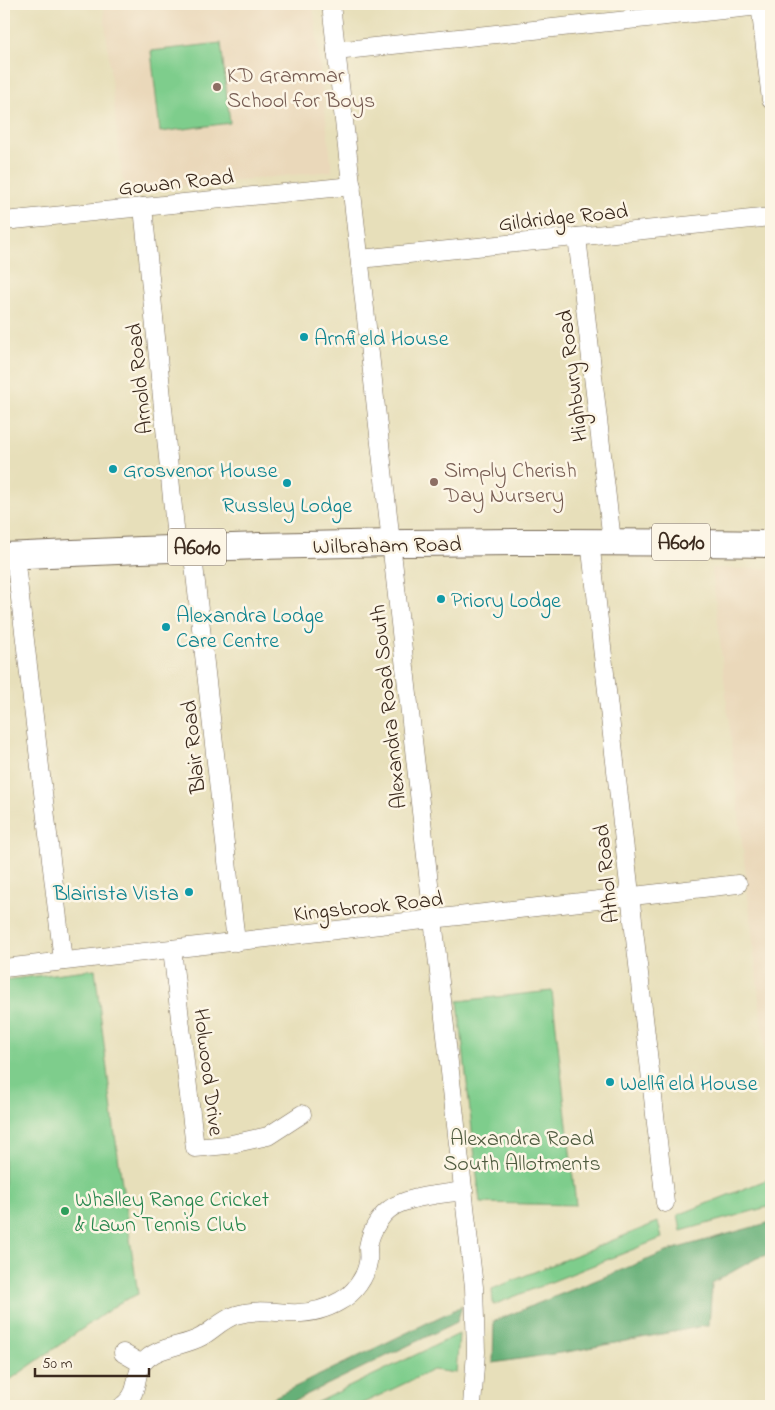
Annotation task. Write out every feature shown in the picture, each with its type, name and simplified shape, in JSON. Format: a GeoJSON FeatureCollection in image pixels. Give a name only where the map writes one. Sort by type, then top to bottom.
{"type":"FeatureCollection","features":[{"type":"Feature","properties":{"kind":"highway","name":"Wilbraham Road"},"geometry":{"type":"LineString","coordinates":[[9,556],[185,548],[391,544],[601,541],[771,544]]}},
{"type":"Feature","properties":{"kind":"street","name":"Alexandra Road South"},"geometry":{"type":"LineString","coordinates":[[331,4],[474,1287],[476,1352],[472,1406]]}},
{"type":"Feature","properties":{"kind":"street"},"geometry":{"type":"LineString","coordinates":[[336,50],[760,5],[771,100]]}},
{"type":"Feature","properties":{"kind":"street","name":"Gowan Road"},"geometry":{"type":"LineString","coordinates":[[4,221],[352,186]]}},
{"type":"Feature","properties":{"kind":"street","name":"Arnold Road"},"geometry":{"type":"LineString","coordinates":[[142,207],[185,548]]}},
{"type":"Feature","properties":{"kind":"street","name":"Gildridge Road"},"geometry":{"type":"LineString","coordinates":[[360,259],[771,217]]}},
{"type":"Feature","properties":{"kind":"street","name":"Highbury Road"},"geometry":{"type":"LineString","coordinates":[[577,237],[601,541]]}},
{"type":"Feature","properties":{"kind":"street","name":"Athol Road"},"geometry":{"type":"LineString","coordinates":[[601,541],[631,896],[665,1203]]}},
{"type":"Feature","properties":{"kind":"street","name":"Blair Road"},"geometry":{"type":"LineString","coordinates":[[185,548],[236,942]]}},
{"type":"Feature","properties":{"kind":"street"},"geometry":{"type":"LineString","coordinates":[[9,556],[63,961]]}},
{"type":"Feature","properties":{"kind":"street","name":"Kingsbrook Road"},"geometry":{"type":"LineString","coordinates":[[4,968],[738,884]]}},
{"type":"Feature","properties":{"kind":"street","name":"Holwood Drive"},"geometry":{"type":"LineString","coordinates":[[172,949],[195,1148],[227,1146],[268,1136],[302,1114]]}},
{"type":"Feature","properties":{"kind":"street"},"geometry":{"type":"LineString","coordinates":[[122,1406],[128,1402],[136,1387],[142,1364],[153,1355],[200,1338],[234,1315],[251,1311],[310,1312],[342,1301],[355,1289],[363,1276],[368,1263],[368,1245],[378,1221],[385,1212],[400,1203],[417,1198],[464,1191]]}},
{"type":"Feature","properties":{"kind":"street"},"geometry":{"type":"LineString","coordinates":[[123,1353],[142,1364]]}},
{"type":"Feature","properties":{"kind":"shaded area","name":"KD Grammar School for Boys"},"geometry":{"type":"Polygon","coordinates":[[[103,4],[313,4],[332,171],[131,191],[122,178],[103,4]]]}},
{"type":"Feature","properties":{"kind":"shaded area"},"geometry":{"type":"Polygon","coordinates":[[[712,568],[771,569],[771,1106],[712,568]]]}},
{"type":"Feature","properties":{"kind":"green space"},"geometry":{"type":"Polygon","coordinates":[[[221,43],[230,123],[160,132],[151,51],[221,43]]]}},
{"type":"Feature","properties":{"kind":"green space","name":"Whalley Range Cricket & Lawn Tennis Club"},"geometry":{"type":"Polygon","coordinates":[[[95,969],[114,1128],[138,1294],[119,1303],[4,1384],[4,980],[95,969]]]}},
{"type":"Feature","properties":{"kind":"green space","name":"Alexandra Road South Allotments"},"geometry":{"type":"Polygon","coordinates":[[[552,991],[576,1205],[480,1203],[458,1001],[552,991]]]}},
{"type":"Feature","properties":{"kind":"green space"},"geometry":{"type":"Polygon","coordinates":[[[771,1178],[771,1206],[681,1231],[678,1215],[771,1178]]]}},
{"type":"Feature","properties":{"kind":"green space"},"geometry":{"type":"Polygon","coordinates":[[[658,1222],[662,1238],[493,1305],[492,1289],[658,1222]]]}},
{"type":"Feature","properties":{"kind":"green space"},"geometry":{"type":"Polygon","coordinates":[[[771,1222],[771,1254],[757,1258],[712,1283],[709,1325],[573,1351],[493,1363],[494,1321],[674,1249],[771,1222]]]}},
{"type":"Feature","properties":{"kind":"green space"},"geometry":{"type":"Polygon","coordinates":[[[462,1306],[457,1322],[283,1406],[256,1406],[462,1306]]]}},
{"type":"Feature","properties":{"kind":"green space"},"geometry":{"type":"Polygon","coordinates":[[[459,1334],[456,1373],[433,1370],[357,1406],[309,1406],[459,1334]]]}},
{"type":"Feature","properties":{"kind":"place","name":"KD Grammar School for Boys"},"geometry":{"type":"Point","coordinates":[217,87]}},
{"type":"Feature","properties":{"kind":"place","name":"Arnfield House"},"geometry":{"type":"Point","coordinates":[304,337]}},
{"type":"Feature","properties":{"kind":"place","name":"Grosvenor House"},"geometry":{"type":"Point","coordinates":[113,469]}},
{"type":"Feature","properties":{"kind":"place","name":"Simply Cherish Day Nursery"},"geometry":{"type":"Point","coordinates":[434,482]}},
{"type":"Feature","properties":{"kind":"place","name":"Russley Lodge"},"geometry":{"type":"Point","coordinates":[287,483]}},
{"type":"Feature","properties":{"kind":"place","name":"Priory Lodge"},"geometry":{"type":"Point","coordinates":[441,599]}},
{"type":"Feature","properties":{"kind":"place","name":"Alexandra Lodge Care Centre"},"geometry":{"type":"Point","coordinates":[166,627]}},
{"type":"Feature","properties":{"kind":"place","name":"Blairista Vista"},"geometry":{"type":"Point","coordinates":[189,892]}},
{"type":"Feature","properties":{"kind":"place","name":"Wellfield House"},"geometry":{"type":"Point","coordinates":[610,1082]}},
{"type":"Feature","properties":{"kind":"place","name":"Whalley Range Cricket & Lawn Tennis Club"},"geometry":{"type":"Point","coordinates":[65,1211]}}]}
